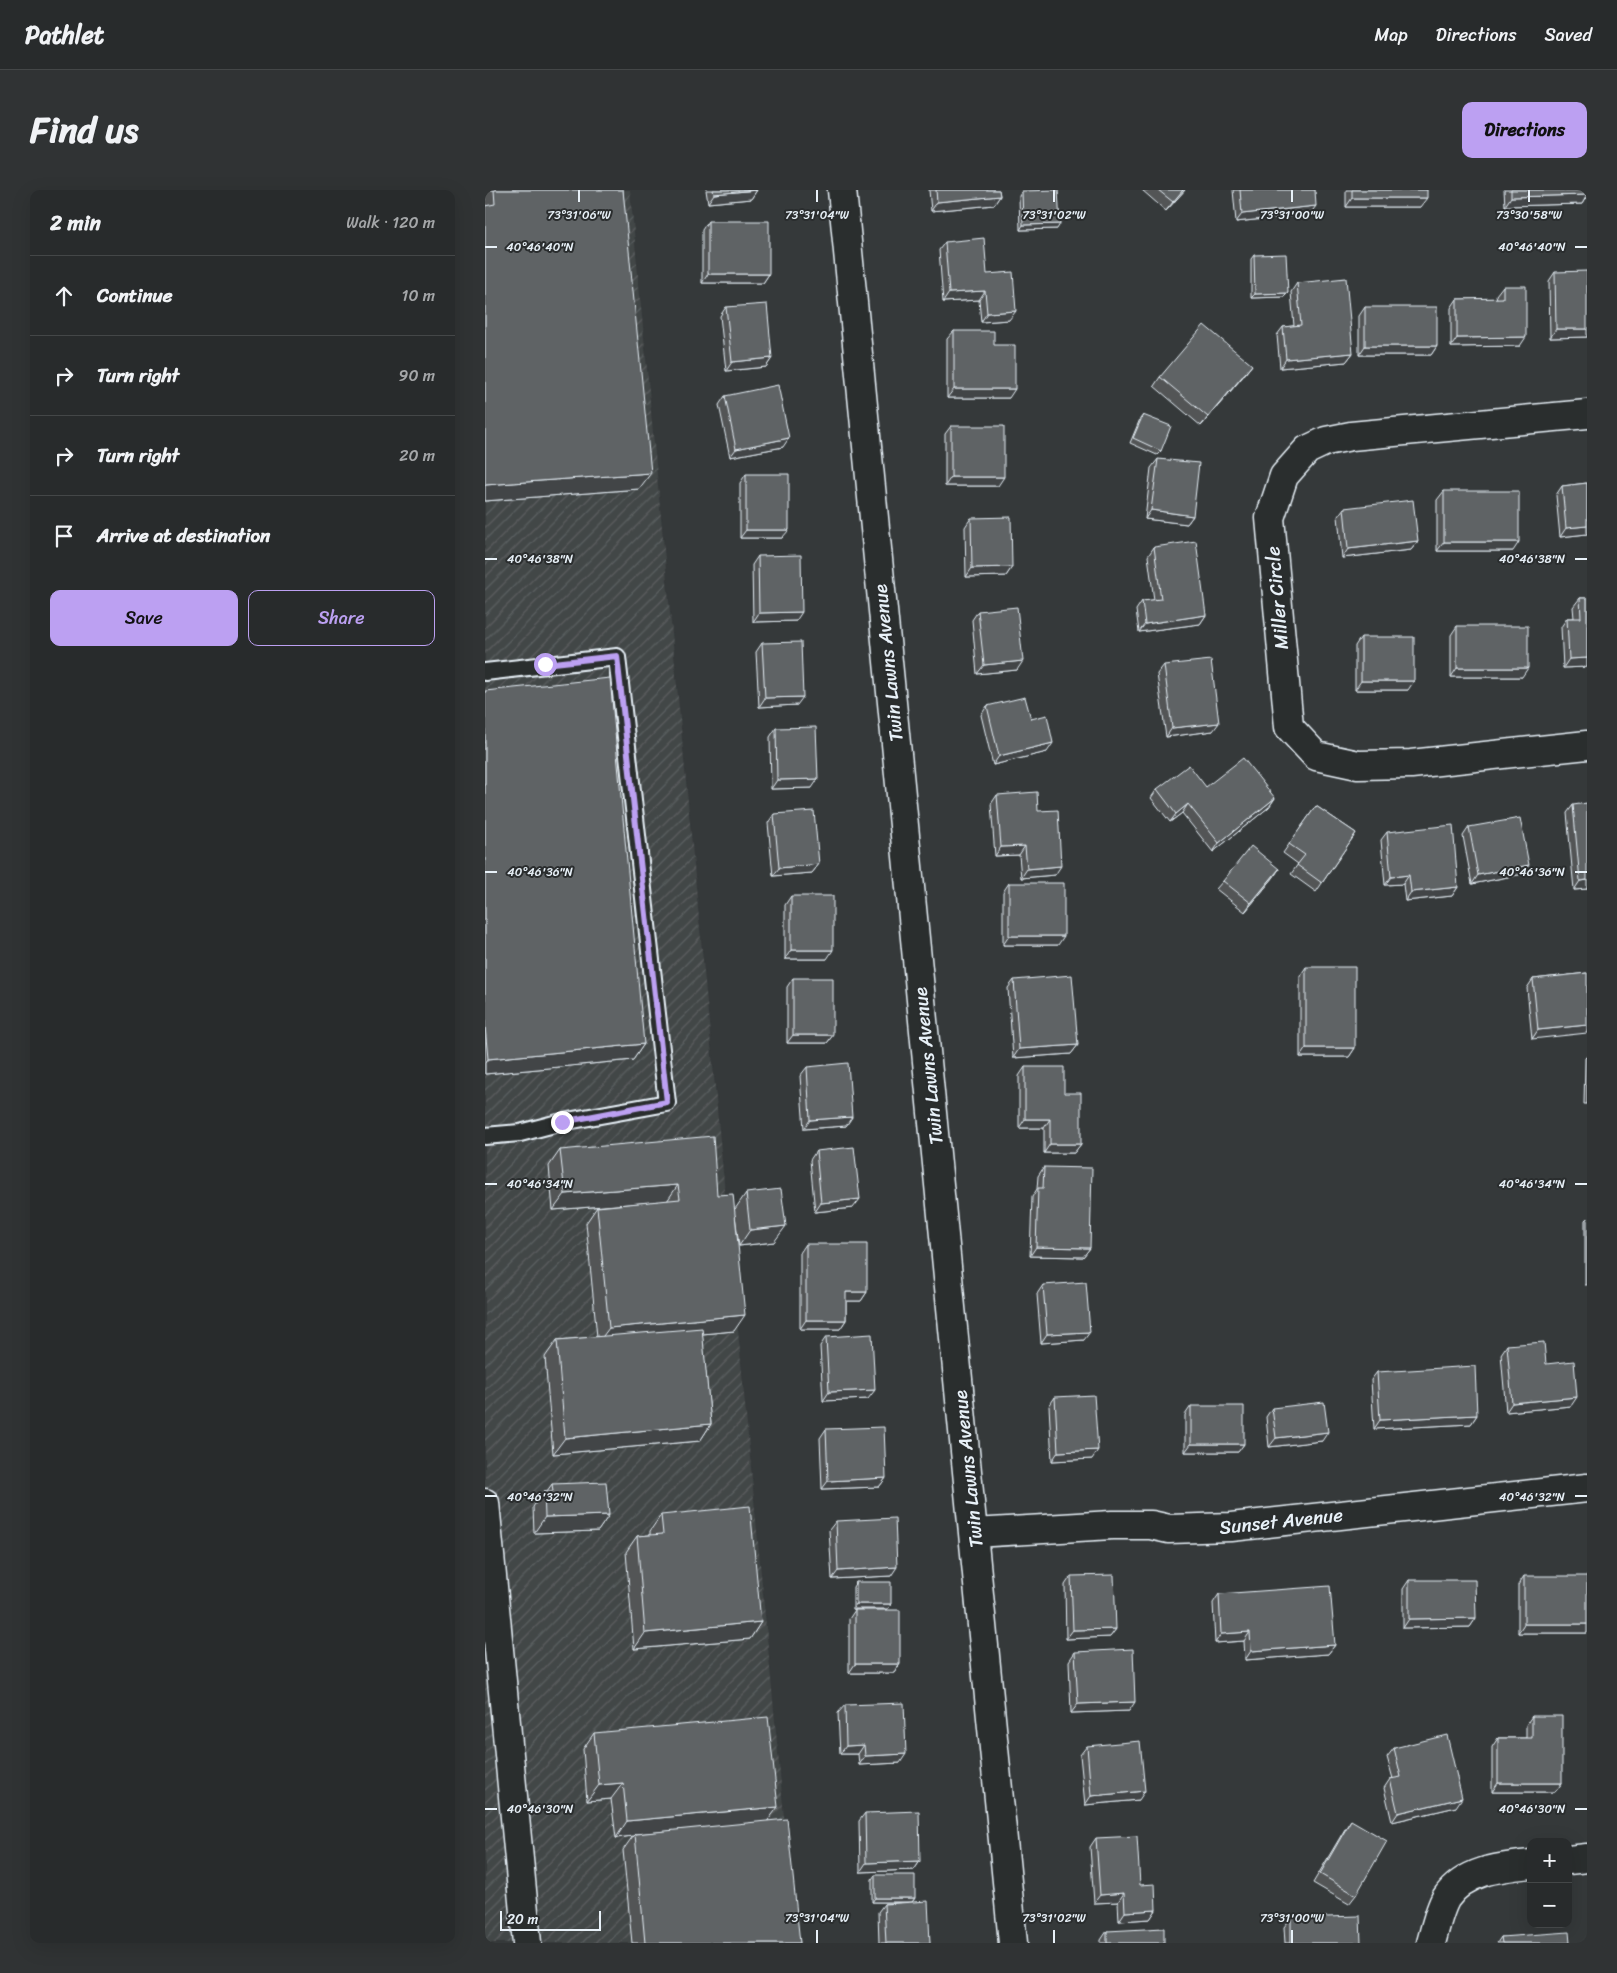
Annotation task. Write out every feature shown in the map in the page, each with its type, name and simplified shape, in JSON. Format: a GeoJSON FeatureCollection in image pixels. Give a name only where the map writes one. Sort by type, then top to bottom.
{"type":"FeatureCollection","features":[{"type":"Feature","properties":{"kind":"street","name":"Twin Lawns Avenue"},"geometry":{"type":"LineString","coordinates":[[842,190],[1013,1943]]}},
{"type":"Feature","properties":{"kind":"street","name":"Miller Circle"},"geometry":{"type":"LineString","coordinates":[[1587,414],[1351,436],[1326,441],[1307,450],[1284,476],[1270,518],[1289,727],[1317,756],[1358,765],[1411,764],[1587,745]]}},
{"type":"Feature","properties":{"kind":"street","name":"Sunset Avenue"},"geometry":{"type":"LineString","coordinates":[[974,1533],[1112,1525],[1151,1525],[1169,1529],[1231,1527],[1587,1488]]}},
{"type":"Feature","properties":{"kind":"street"},"geometry":{"type":"LineString","coordinates":[[485,1503],[527,1943]]}},
{"type":"Feature","properties":{"kind":"street"},"geometry":{"type":"LineString","coordinates":[[1572,1860],[1587,1858]]}},
{"type":"Feature","properties":{"kind":"street"},"geometry":{"type":"LineString","coordinates":[[1431,1943],[1446,1898],[1469,1877],[1494,1868],[1527,1864]]}},
{"type":"Feature","properties":{"kind":"lane"},"geometry":{"type":"LineString","coordinates":[[485,672],[617,656],[667,1102],[562,1122],[520,1133],[485,1136]]}},
{"type":"Feature","properties":{"kind":"shaded area"},"geometry":{"type":"Polygon","coordinates":[[[485,190],[630,190],[796,1943],[485,1943],[485,190]]]}},
{"type":"Feature","properties":{"kind":"building"},"geometry":{"type":"Polygon","coordinates":[[[494,190],[623,190],[651,473],[485,485],[485,206],[495,204],[494,190]]]}},
{"type":"Feature","properties":{"kind":"building"},"geometry":{"type":"Polygon","coordinates":[[[713,190],[757,190],[714,194],[713,190]]]}},
{"type":"Feature","properties":{"kind":"building"},"geometry":{"type":"Polygon","coordinates":[[[936,190],[999,190],[1000,196],[937,202],[936,190]]]}},
{"type":"Feature","properties":{"kind":"building"},"geometry":{"type":"Polygon","coordinates":[[[1058,190],[1060,224],[1023,225],[1022,191],[1058,190]]]}},
{"type":"Feature","properties":{"kind":"building"},"geometry":{"type":"Polygon","coordinates":[[[1158,190],[1183,190],[1173,202],[1158,190]]]}},
{"type":"Feature","properties":{"kind":"building"},"geometry":{"type":"Polygon","coordinates":[[[1240,190],[1315,190],[1316,206],[1242,214],[1240,190]]]}},
{"type":"Feature","properties":{"kind":"building"},"geometry":{"type":"Polygon","coordinates":[[[1352,190],[1427,190],[1427,198],[1352,198],[1352,190]]]}},
{"type":"Feature","properties":{"kind":"building"},"geometry":{"type":"Polygon","coordinates":[[[1511,190],[1587,190],[1587,195],[1511,197],[1511,190]]]}},
{"type":"Feature","properties":{"kind":"building"},"geometry":{"type":"Polygon","coordinates":[[[708,221],[769,221],[769,274],[708,274],[708,221]]]}},
{"type":"Feature","properties":{"kind":"building"},"geometry":{"type":"Polygon","coordinates":[[[984,238],[987,274],[1013,272],[1016,311],[987,313],[985,291],[949,293],[945,242],[984,238]]]}},
{"type":"Feature","properties":{"kind":"building"},"geometry":{"type":"Polygon","coordinates":[[[1286,254],[1288,293],[1255,294],[1254,255],[1286,254]]]}},
{"type":"Feature","properties":{"kind":"building"},"geometry":{"type":"Polygon","coordinates":[[[1587,271],[1587,329],[1556,329],[1555,272],[1587,271]]]}},
{"type":"Feature","properties":{"kind":"building"},"geometry":{"type":"Polygon","coordinates":[[[1346,278],[1353,353],[1286,359],[1283,327],[1301,325],[1297,283],[1346,278]]]}},
{"type":"Feature","properties":{"kind":"building"},"geometry":{"type":"Polygon","coordinates":[[[1503,286],[1526,286],[1526,337],[1457,338],[1457,299],[1503,298],[1503,286]]]}},
{"type":"Feature","properties":{"kind":"building"},"geometry":{"type":"Polygon","coordinates":[[[767,304],[772,358],[732,362],[726,307],[767,304]]]}},
{"type":"Feature","properties":{"kind":"building"},"geometry":{"type":"Polygon","coordinates":[[[1365,307],[1437,307],[1437,346],[1365,346],[1365,307]]]}},
{"type":"Feature","properties":{"kind":"building"},"geometry":{"type":"Polygon","coordinates":[[[1204,325],[1252,365],[1208,417],[1160,377],[1204,325]]]}},
{"type":"Feature","properties":{"kind":"building"},"geometry":{"type":"Polygon","coordinates":[[[954,331],[994,331],[994,345],[1015,345],[1015,389],[954,389],[954,331]]]}},
{"type":"Feature","properties":{"kind":"building"},"geometry":{"type":"Polygon","coordinates":[[[778,385],[789,438],[736,449],[725,396],[778,385]]]}},
{"type":"Feature","properties":{"kind":"building"},"geometry":{"type":"Polygon","coordinates":[[[1143,415],[1171,426],[1161,451],[1133,438],[1143,415]]]}},
{"type":"Feature","properties":{"kind":"building"},"geometry":{"type":"Polygon","coordinates":[[[951,426],[1004,426],[1004,477],[951,477],[951,426]]]}},
{"type":"Feature","properties":{"kind":"building"},"geometry":{"type":"Polygon","coordinates":[[[1158,459],[1199,463],[1193,516],[1151,510],[1158,459]]]}},
{"type":"Feature","properties":{"kind":"building"},"geometry":{"type":"Polygon","coordinates":[[[746,474],[789,474],[789,530],[746,530],[746,474]]]}},
{"type":"Feature","properties":{"kind":"building"},"geometry":{"type":"Polygon","coordinates":[[[1587,483],[1587,526],[1566,528],[1562,486],[1587,483]]]}},
{"type":"Feature","properties":{"kind":"building"},"geometry":{"type":"Polygon","coordinates":[[[1444,491],[1519,491],[1519,542],[1444,542],[1444,491]]]}},
{"type":"Feature","properties":{"kind":"building"},"geometry":{"type":"Polygon","coordinates":[[[1413,500],[1418,541],[1348,549],[1344,508],[1413,500]]]}},
{"type":"Feature","properties":{"kind":"building"},"geometry":{"type":"Polygon","coordinates":[[[1011,517],[1012,567],[972,568],[971,518],[1011,517]]]}},
{"type":"Feature","properties":{"kind":"building"},"geometry":{"type":"Polygon","coordinates":[[[1196,541],[1206,615],[1145,624],[1142,601],[1161,599],[1154,547],[1196,541]]]}},
{"type":"Feature","properties":{"kind":"building"},"geometry":{"type":"Polygon","coordinates":[[[801,555],[802,612],[759,613],[758,556],[801,555]]]}},
{"type":"Feature","properties":{"kind":"building"},"geometry":{"type":"Polygon","coordinates":[[[1580,598],[1587,598],[1587,658],[1569,659],[1567,618],[1581,618],[1580,598]]]}},
{"type":"Feature","properties":{"kind":"building"},"geometry":{"type":"Polygon","coordinates":[[[1017,607],[1023,661],[984,665],[978,611],[1017,607]]]}},
{"type":"Feature","properties":{"kind":"building"},"geometry":{"type":"Polygon","coordinates":[[[1457,626],[1528,626],[1528,668],[1457,668],[1457,626]]]}},
{"type":"Feature","properties":{"kind":"building"},"geometry":{"type":"Polygon","coordinates":[[[1361,637],[1414,637],[1414,681],[1361,681],[1361,637]]]}},
{"type":"Feature","properties":{"kind":"building"},"geometry":{"type":"Polygon","coordinates":[[[801,642],[803,697],[765,698],[762,643],[801,642]]]}},
{"type":"Feature","properties":{"kind":"building"},"geometry":{"type":"Polygon","coordinates":[[[1211,660],[1219,723],[1172,728],[1164,665],[1211,660]]]}},
{"type":"Feature","properties":{"kind":"building"},"geometry":{"type":"Polygon","coordinates":[[[610,678],[644,1044],[488,1059],[485,1026],[485,691],[610,678]]]}},
{"type":"Feature","properties":{"kind":"building"},"geometry":{"type":"Polygon","coordinates":[[[1025,697],[1031,719],[1047,715],[1053,743],[999,756],[987,706],[1025,697]]]}},
{"type":"Feature","properties":{"kind":"building"},"geometry":{"type":"Polygon","coordinates":[[[816,727],[818,779],[777,780],[776,728],[816,727]]]}},
{"type":"Feature","properties":{"kind":"building"},"geometry":{"type":"Polygon","coordinates":[[[1243,758],[1275,798],[1219,843],[1188,804],[1176,814],[1157,789],[1189,765],[1206,787],[1243,758]]]}},
{"type":"Feature","properties":{"kind":"building"},"geometry":{"type":"Polygon","coordinates":[[[1037,792],[1038,811],[1058,810],[1061,866],[1027,869],[1025,846],[1001,847],[997,795],[1037,792]]]}},
{"type":"Feature","properties":{"kind":"building"},"geometry":{"type":"Polygon","coordinates":[[[1587,803],[1587,880],[1580,881],[1573,805],[1587,803]]]}},
{"type":"Feature","properties":{"kind":"building"},"geometry":{"type":"Polygon","coordinates":[[[1316,806],[1356,833],[1322,883],[1297,865],[1305,855],[1289,844],[1316,806]]]}},
{"type":"Feature","properties":{"kind":"building"},"geometry":{"type":"Polygon","coordinates":[[[814,811],[819,864],[779,868],[774,814],[814,811]]]}},
{"type":"Feature","properties":{"kind":"building"},"geometry":{"type":"Polygon","coordinates":[[[1520,818],[1529,865],[1478,875],[1469,827],[1520,818]]]}},
{"type":"Feature","properties":{"kind":"building"},"geometry":{"type":"Polygon","coordinates":[[[1453,825],[1458,887],[1411,892],[1409,875],[1391,877],[1387,832],[1453,825]]]}},
{"type":"Feature","properties":{"kind":"building"},"geometry":{"type":"Polygon","coordinates":[[[1251,846],[1279,869],[1251,903],[1223,881],[1251,846]]]}},
{"type":"Feature","properties":{"kind":"building"},"geometry":{"type":"Polygon","coordinates":[[[1009,883],[1064,883],[1064,936],[1009,936],[1009,883]]]}},
{"type":"Feature","properties":{"kind":"building"},"geometry":{"type":"Polygon","coordinates":[[[791,896],[833,896],[833,950],[791,950],[791,896]]]}},
{"type":"Feature","properties":{"kind":"building"},"geometry":{"type":"Polygon","coordinates":[[[1306,967],[1355,967],[1355,1048],[1306,1048],[1306,967]]]}},
{"type":"Feature","properties":{"kind":"building"},"geometry":{"type":"Polygon","coordinates":[[[1587,973],[1587,1025],[1538,1030],[1533,979],[1587,973]]]}},
{"type":"Feature","properties":{"kind":"building"},"geometry":{"type":"Polygon","coordinates":[[[1072,975],[1078,1045],[1019,1049],[1014,980],[1072,975]]]}},
{"type":"Feature","properties":{"kind":"building"},"geometry":{"type":"Polygon","coordinates":[[[793,978],[833,978],[833,1035],[793,1035],[793,978]]]}},
{"type":"Feature","properties":{"kind":"building"},"geometry":{"type":"Polygon","coordinates":[[[848,1063],[852,1117],[810,1120],[807,1067],[848,1063]]]}},
{"type":"Feature","properties":{"kind":"building"},"geometry":{"type":"Polygon","coordinates":[[[1025,1067],[1064,1067],[1064,1093],[1081,1093],[1081,1144],[1050,1144],[1050,1119],[1025,1119],[1025,1067]]]}},
{"type":"Feature","properties":{"kind":"building"},"geometry":{"type":"Polygon","coordinates":[[[713,1136],[717,1195],[733,1194],[745,1315],[609,1328],[597,1207],[680,1199],[678,1185],[565,1194],[560,1150],[713,1136]]]}},
{"type":"Feature","properties":{"kind":"building"},"geometry":{"type":"Polygon","coordinates":[[[854,1147],[860,1199],[821,1203],[816,1151],[854,1147]]]}},
{"type":"Feature","properties":{"kind":"building"},"geometry":{"type":"Polygon","coordinates":[[[1044,1167],[1092,1168],[1090,1248],[1036,1247],[1038,1188],[1043,1188],[1044,1167]]]}},
{"type":"Feature","properties":{"kind":"building"},"geometry":{"type":"Polygon","coordinates":[[[781,1189],[786,1226],[750,1230],[746,1193],[781,1189]]]}},
{"type":"Feature","properties":{"kind":"building"},"geometry":{"type":"Polygon","coordinates":[[[806,1244],[867,1244],[867,1292],[846,1292],[846,1320],[806,1320],[806,1244]]]}},
{"type":"Feature","properties":{"kind":"building"},"geometry":{"type":"Polygon","coordinates":[[[1086,1282],[1090,1332],[1047,1334],[1043,1285],[1086,1282]]]}},
{"type":"Feature","properties":{"kind":"building"},"geometry":{"type":"Polygon","coordinates":[[[702,1328],[711,1424],[565,1438],[557,1340],[702,1328]]]}},
{"type":"Feature","properties":{"kind":"building"},"geometry":{"type":"Polygon","coordinates":[[[872,1334],[875,1390],[829,1392],[826,1337],[872,1334]]]}},
{"type":"Feature","properties":{"kind":"building"},"geometry":{"type":"Polygon","coordinates":[[[1544,1342],[1546,1364],[1574,1361],[1577,1397],[1512,1403],[1507,1345],[1544,1342]]]}},
{"type":"Feature","properties":{"kind":"building"},"geometry":{"type":"Polygon","coordinates":[[[1475,1366],[1477,1415],[1380,1420],[1377,1372],[1475,1366]]]}},
{"type":"Feature","properties":{"kind":"building"},"geometry":{"type":"Polygon","coordinates":[[[1094,1395],[1098,1450],[1058,1452],[1055,1397],[1094,1395]]]}},
{"type":"Feature","properties":{"kind":"building"},"geometry":{"type":"Polygon","coordinates":[[[1324,1402],[1328,1432],[1276,1438],[1272,1408],[1324,1402]]]}},
{"type":"Feature","properties":{"kind":"building"},"geometry":{"type":"Polygon","coordinates":[[[1191,1406],[1244,1406],[1244,1444],[1191,1444],[1191,1406]]]}},
{"type":"Feature","properties":{"kind":"building"},"geometry":{"type":"Polygon","coordinates":[[[884,1427],[886,1478],[828,1481],[826,1429],[884,1427]]]}},
{"type":"Feature","properties":{"kind":"building"},"geometry":{"type":"Polygon","coordinates":[[[606,1482],[609,1515],[545,1517],[544,1491],[553,1491],[552,1484],[606,1482]]]}},
{"type":"Feature","properties":{"kind":"building"},"geometry":{"type":"Polygon","coordinates":[[[750,1506],[761,1622],[645,1633],[637,1536],[663,1534],[661,1515],[750,1506]]]}},
{"type":"Feature","properties":{"kind":"building"},"geometry":{"type":"Polygon","coordinates":[[[895,1518],[897,1567],[838,1571],[836,1521],[895,1518]]]}},
{"type":"Feature","properties":{"kind":"building"},"geometry":{"type":"Polygon","coordinates":[[[1114,1575],[1116,1629],[1073,1630],[1071,1576],[1114,1575]]]}},
{"type":"Feature","properties":{"kind":"building"},"geometry":{"type":"Polygon","coordinates":[[[1524,1576],[1587,1576],[1587,1624],[1524,1624],[1524,1576]]]}},
{"type":"Feature","properties":{"kind":"building"},"geometry":{"type":"Polygon","coordinates":[[[1409,1580],[1475,1580],[1476,1618],[1409,1619],[1409,1580]]]}},
{"type":"Feature","properties":{"kind":"building"},"geometry":{"type":"Polygon","coordinates":[[[856,1582],[891,1582],[891,1604],[856,1604],[856,1582]]]}},
{"type":"Feature","properties":{"kind":"building"},"geometry":{"type":"Polygon","coordinates":[[[1330,1586],[1335,1645],[1251,1651],[1250,1632],[1221,1634],[1219,1594],[1330,1586]]]}},
{"type":"Feature","properties":{"kind":"building"},"geometry":{"type":"Polygon","coordinates":[[[855,1610],[900,1610],[900,1664],[855,1664],[855,1610]]]}},
{"type":"Feature","properties":{"kind":"building"},"geometry":{"type":"Polygon","coordinates":[[[1133,1649],[1135,1702],[1078,1704],[1075,1652],[1133,1649]]]}},
{"type":"Feature","properties":{"kind":"building"},"geometry":{"type":"Polygon","coordinates":[[[904,1703],[906,1754],[865,1756],[864,1745],[846,1746],[845,1705],[904,1703]]]}},
{"type":"Feature","properties":{"kind":"building"},"geometry":{"type":"Polygon","coordinates":[[[1532,1716],[1562,1716],[1562,1783],[1498,1783],[1498,1738],[1532,1738],[1532,1716]]]}},
{"type":"Feature","properties":{"kind":"building"},"geometry":{"type":"Polygon","coordinates":[[[768,1717],[778,1807],[627,1821],[623,1783],[599,1785],[594,1733],[768,1717]]]}},
{"type":"Feature","properties":{"kind":"building"},"geometry":{"type":"Polygon","coordinates":[[[1447,1735],[1462,1798],[1398,1813],[1390,1779],[1401,1777],[1394,1748],[1447,1735]]]}},
{"type":"Feature","properties":{"kind":"building"},"geometry":{"type":"Polygon","coordinates":[[[1140,1741],[1145,1791],[1091,1796],[1087,1746],[1140,1741]]]}},
{"type":"Feature","properties":{"kind":"building"},"geometry":{"type":"Polygon","coordinates":[[[919,1811],[920,1861],[866,1863],[865,1813],[919,1811]]]}},
{"type":"Feature","properties":{"kind":"building"},"geometry":{"type":"Polygon","coordinates":[[[787,1819],[800,1943],[645,1943],[635,1834],[787,1819]]]}},
{"type":"Feature","properties":{"kind":"building"},"geometry":{"type":"Polygon","coordinates":[[[1351,1820],[1387,1841],[1356,1895],[1320,1874],[1351,1820]]]}},
{"type":"Feature","properties":{"kind":"building"},"geometry":{"type":"Polygon","coordinates":[[[1137,1836],[1140,1885],[1155,1884],[1156,1910],[1125,1912],[1124,1893],[1100,1895],[1096,1838],[1137,1836]]]}},
{"type":"Feature","properties":{"kind":"building"},"geometry":{"type":"Polygon","coordinates":[[[875,1875],[915,1875],[915,1898],[875,1898],[875,1875]]]}},
{"type":"Feature","properties":{"kind":"building"},"geometry":{"type":"Polygon","coordinates":[[[928,1901],[930,1943],[886,1943],[884,1904],[928,1901]]]}},
{"type":"Feature","properties":{"kind":"building"},"geometry":{"type":"Polygon","coordinates":[[[1360,1916],[1361,1943],[1291,1943],[1291,1918],[1360,1916]]]}},
{"type":"Feature","properties":{"kind":"building"},"geometry":{"type":"Polygon","coordinates":[[[1164,1928],[1164,1943],[1107,1943],[1107,1931],[1164,1928]]]}},
{"type":"Feature","properties":{"kind":"building"},"geometry":{"type":"Polygon","coordinates":[[[1569,1932],[1570,1943],[1502,1943],[1501,1937],[1569,1932]]]}},
{"type":"Feature","properties":{"kind":"route"},"geometry":{"type":"LineString","coordinates":[[545,664],[617,656],[667,1102],[562,1122]]}}]}
